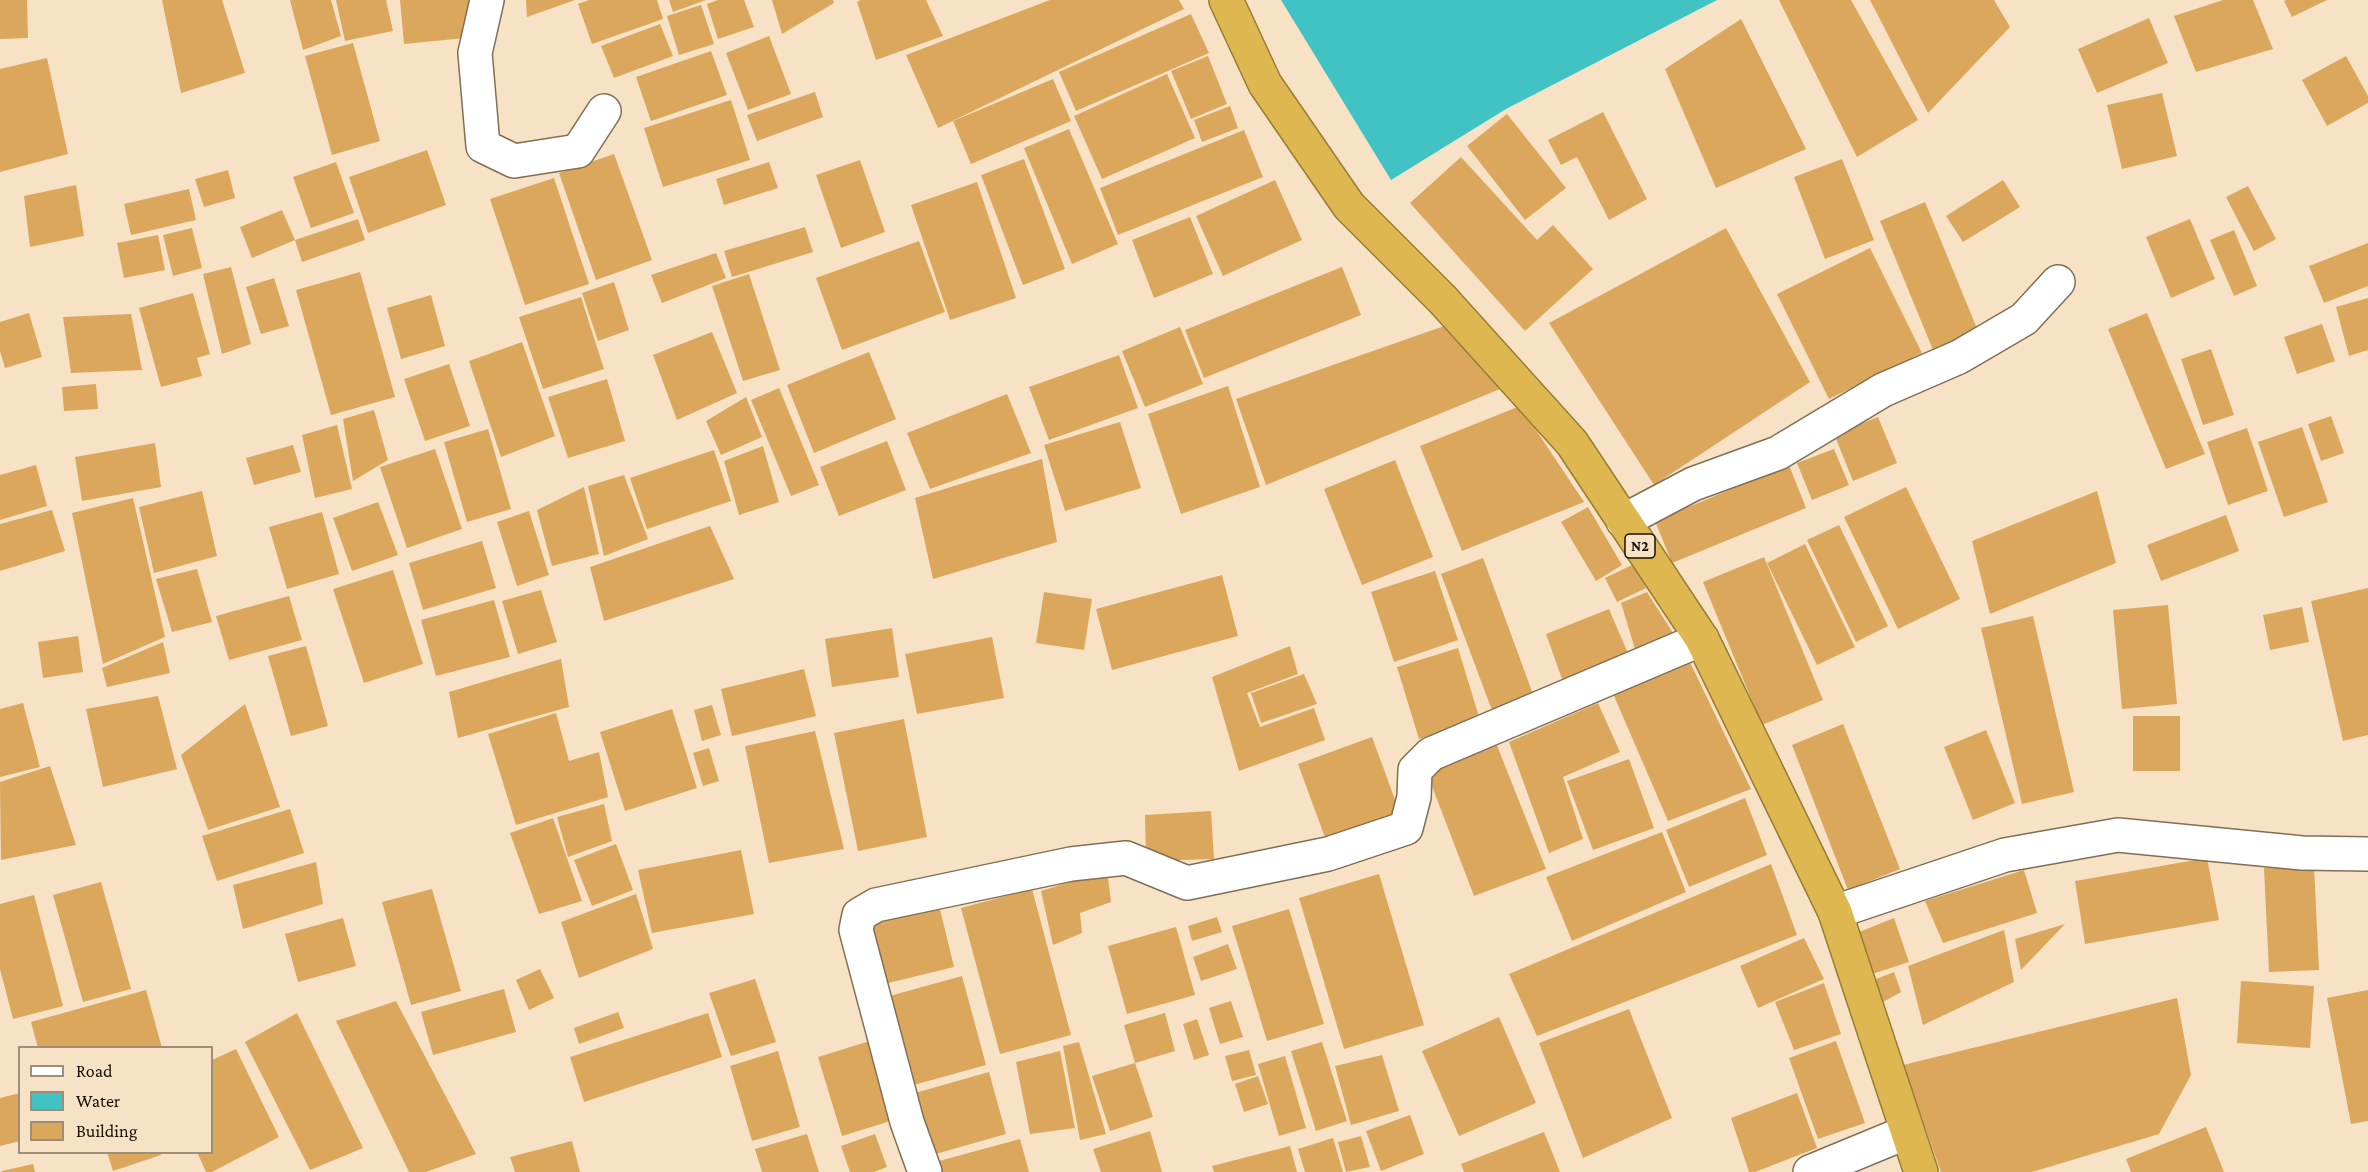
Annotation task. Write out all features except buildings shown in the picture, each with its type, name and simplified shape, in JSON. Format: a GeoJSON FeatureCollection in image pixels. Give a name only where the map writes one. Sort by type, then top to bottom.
{"type":"FeatureCollection","features":[{"type":"Feature","properties":{"kind":"highway","name":"N2"},"geometry":{"type":"LineString","coordinates":[[1226,0],[1265,84],[1349,206],[1443,300],[1572,443],[1702,639],[1834,912],[1921,1172]]}},
{"type":"Feature","properties":{"kind":"street"},"geometry":{"type":"LineString","coordinates":[[487,0],[475,53],[483,146],[514,161],[578,151],[604,111]]}},
{"type":"Feature","properties":{"kind":"street"},"geometry":{"type":"LineString","coordinates":[[1623,520],[1694,484],[1778,453],[1883,390],[1959,357],[2024,319],[2058,282]]}},
{"type":"Feature","properties":{"kind":"street"},"geometry":{"type":"LineString","coordinates":[[925,1172],[907,1122],[856,930],[858,915],[876,905],[1071,864],[1126,858],[1187,883],[1328,854],[1406,828],[1414,797],[1415,770],[1431,754],[1702,639]]}},
{"type":"Feature","properties":{"kind":"street"},"geometry":{"type":"LineString","coordinates":[[1834,912],[2005,855],[2118,835],[2302,853],[2368,854]]}},
{"type":"Feature","properties":{"kind":"street"},"geometry":{"type":"LineString","coordinates":[[1810,1172],[1907,1132]]}},
{"type":"Feature","properties":{"kind":"water"},"geometry":{"type":"Polygon","coordinates":[[[1281,0],[1717,0],[1506,109],[1391,180],[1281,0]]]}}]}
